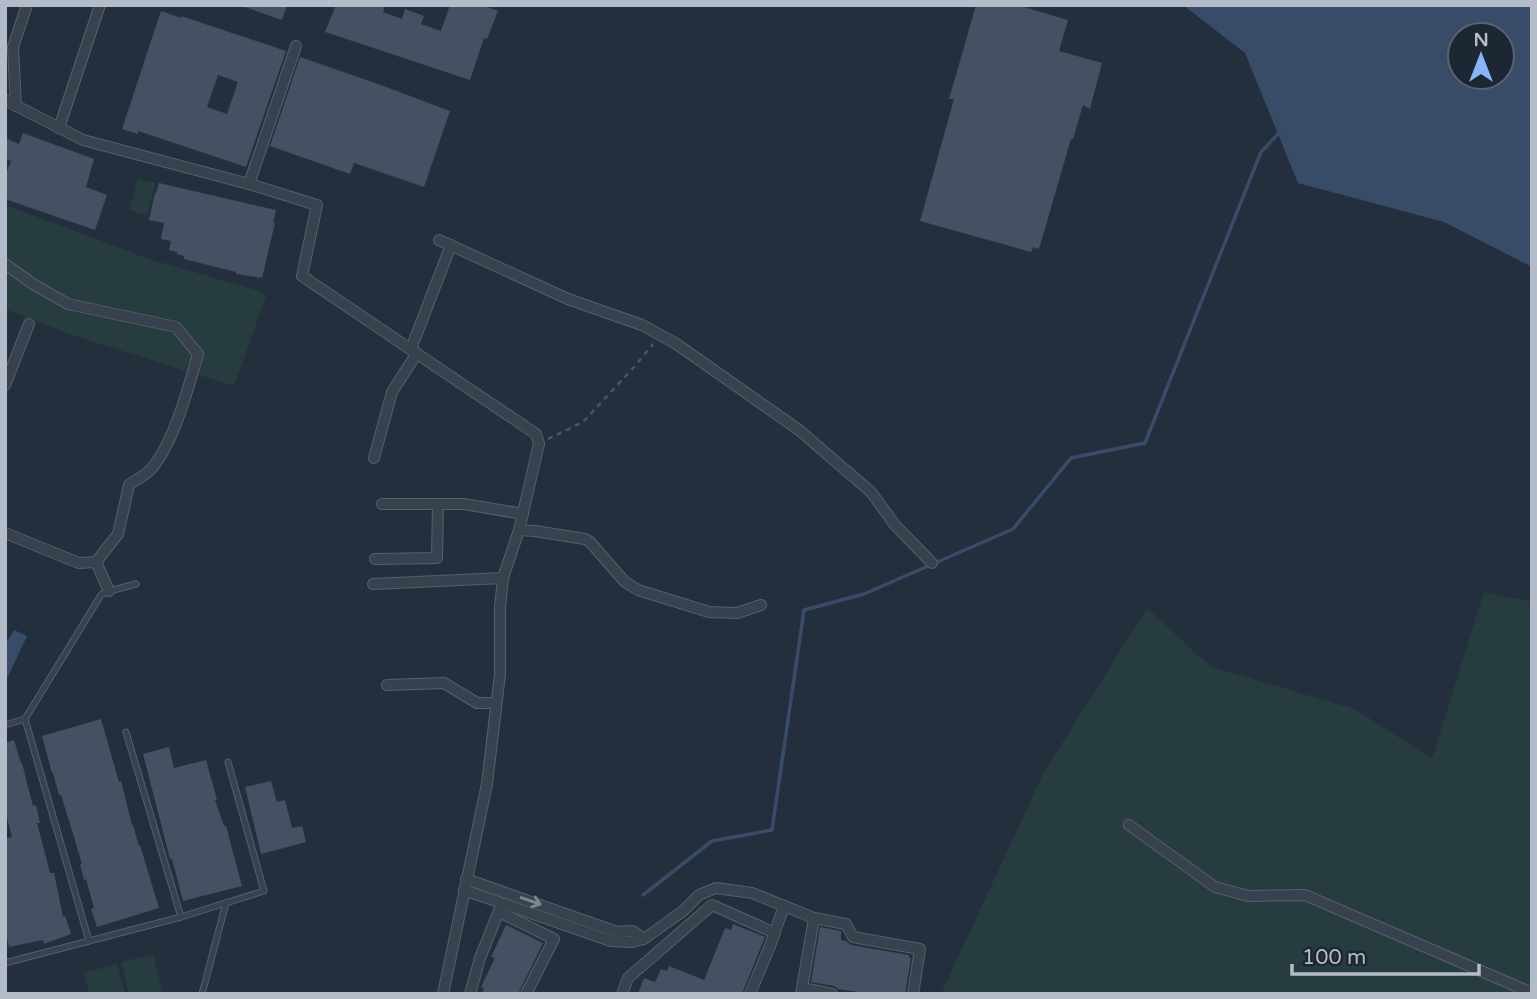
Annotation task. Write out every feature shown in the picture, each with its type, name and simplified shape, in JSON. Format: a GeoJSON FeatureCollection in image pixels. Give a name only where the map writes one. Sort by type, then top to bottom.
{"type":"FeatureCollection","features":[{"type":"Feature","properties":{"kind":"street"},"geometry":{"type":"LineString","coordinates":[[16,106],[13,47],[27,5]]}},
{"type":"Feature","properties":{"kind":"street"},"geometry":{"type":"LineString","coordinates":[[59,128],[100,5]]}},
{"type":"Feature","properties":{"kind":"street"},"geometry":{"type":"LineString","coordinates":[[250,184],[296,46]]}},
{"type":"Feature","properties":{"kind":"street"},"geometry":{"type":"LineString","coordinates":[[5,100],[83,140],[250,184],[317,205],[302,276],[536,434],[539,444],[523,514],[503,578],[500,674],[487,784],[443,994]]}},
{"type":"Feature","properties":{"kind":"street"},"geometry":{"type":"LineString","coordinates":[[439,240],[568,299],[642,325],[675,343],[799,430],[871,492],[895,526],[932,563]]}},
{"type":"Feature","properties":{"kind":"street"},"geometry":{"type":"LineString","coordinates":[[374,458],[392,392],[414,351],[451,245]]}},
{"type":"Feature","properties":{"kind":"street"},"geometry":{"type":"LineString","coordinates":[[5,264],[68,304],[176,327],[198,354],[186,395],[164,451],[148,471],[129,485],[117,534],[96,562]]}},
{"type":"Feature","properties":{"kind":"street"},"geometry":{"type":"LineString","coordinates":[[5,385],[29,324]]}},
{"type":"Feature","properties":{"kind":"street"},"geometry":{"type":"LineString","coordinates":[[382,504],[464,504],[523,514]]}},
{"type":"Feature","properties":{"kind":"street"},"geometry":{"type":"LineString","coordinates":[[375,559],[438,558],[438,504]]}},
{"type":"Feature","properties":{"kind":"street"},"geometry":{"type":"LineString","coordinates":[[519,530],[585,539],[625,582],[638,590],[709,612],[737,613],[761,605]]}},
{"type":"Feature","properties":{"kind":"street"},"geometry":{"type":"LineString","coordinates":[[5,533],[79,562],[96,562]]}},
{"type":"Feature","properties":{"kind":"street"},"geometry":{"type":"LineString","coordinates":[[96,562],[109,591]]}},
{"type":"Feature","properties":{"kind":"street"},"geometry":{"type":"LineString","coordinates":[[373,584],[503,578]]}},
{"type":"Feature","properties":{"kind":"street"},"geometry":{"type":"LineString","coordinates":[[387,685],[444,682],[477,703],[496,703]]}},
{"type":"Feature","properties":{"kind":"street"},"geometry":{"type":"LineString","coordinates":[[1129,825],[1215,887],[1248,896],[1305,895],[1532,993]]}},
{"type":"Feature","properties":{"kind":"street"},"geometry":{"type":"LineString","coordinates":[[465,884],[554,939],[526,994]]}},
{"type":"Feature","properties":{"kind":"street"},"geometry":{"type":"LineString","coordinates":[[465,884],[617,932],[633,931],[644,939]]}},
{"type":"Feature","properties":{"kind":"street"},"geometry":{"type":"LineString","coordinates":[[500,908],[611,941],[632,942],[644,939],[683,911],[699,895],[716,888],[752,893],[814,918],[846,924],[853,937],[920,949],[913,994]]}},
{"type":"Feature","properties":{"kind":"street"},"geometry":{"type":"LineString","coordinates":[[622,994],[628,978],[712,905],[775,933]]}},
{"type":"Feature","properties":{"kind":"street"},"geometry":{"type":"LineString","coordinates":[[750,994],[784,906]]}},
{"type":"Feature","properties":{"kind":"street"},"geometry":{"type":"LineString","coordinates":[[470,994],[480,958],[500,908]]}},
{"type":"Feature","properties":{"kind":"street"},"geometry":{"type":"LineString","coordinates":[[814,918],[801,991],[832,994]]}},
{"type":"Feature","properties":{"kind":"lane"},"geometry":{"type":"LineString","coordinates":[[5,725],[25,719],[102,595],[136,584]]}},
{"type":"Feature","properties":{"kind":"lane"},"geometry":{"type":"LineString","coordinates":[[25,719],[89,941]]}},
{"type":"Feature","properties":{"kind":"lane"},"geometry":{"type":"LineString","coordinates":[[127,732],[181,917]]}},
{"type":"Feature","properties":{"kind":"lane"},"geometry":{"type":"LineString","coordinates":[[5,963],[181,917],[264,891],[228,762]]}},
{"type":"Feature","properties":{"kind":"lane"},"geometry":{"type":"LineString","coordinates":[[202,994],[226,903]]}},
{"type":"Feature","properties":{"kind":"path"},"geometry":{"type":"LineString","coordinates":[[539,444],[583,422],[660,335]]}},
{"type":"Feature","properties":{"kind":"green space"},"geometry":{"type":"Polygon","coordinates":[[[138,179],[155,183],[147,215],[129,210],[138,179]]]}},
{"type":"Feature","properties":{"kind":"green space"},"geometry":{"type":"Polygon","coordinates":[[[5,205],[149,259],[256,290],[266,296],[234,386],[72,335],[5,309],[5,205]]]}},
{"type":"Feature","properties":{"kind":"green space"},"geometry":{"type":"Polygon","coordinates":[[[1484,592],[1532,602],[1532,994],[941,994],[1044,772],[1147,608],[1211,667],[1355,709],[1432,759],[1484,592]]]}},
{"type":"Feature","properties":{"kind":"green space"},"geometry":{"type":"Polygon","coordinates":[[[153,954],[163,994],[129,994],[121,962],[153,954]]]}},
{"type":"Feature","properties":{"kind":"green space"},"geometry":{"type":"Polygon","coordinates":[[[117,964],[125,994],[89,994],[84,973],[117,964]]]}},
{"type":"Feature","properties":{"kind":"water"},"geometry":{"type":"Polygon","coordinates":[[[1183,5],[1532,5],[1532,267],[1444,222],[1298,183],[1245,53],[1183,5]]]}},
{"type":"Feature","properties":{"kind":"water"},"geometry":{"type":"Polygon","coordinates":[[[14,630],[27,636],[5,683],[5,645],[14,630]]]}},
{"type":"Feature","properties":{"kind":"building"},"geometry":{"type":"Polygon","coordinates":[[[245,5],[287,5],[282,20],[245,5]]]}},
{"type":"Feature","properties":{"kind":"building"},"geometry":{"type":"Polygon","coordinates":[[[336,5],[385,5],[383,12],[402,19],[405,9],[424,16],[421,24],[441,31],[450,5],[482,5],[498,11],[487,39],[484,38],[470,80],[325,32],[336,5]]]}},
{"type":"Feature","properties":{"kind":"building"},"geometry":{"type":"Polygon","coordinates":[[[976,5],[1017,5],[1068,20],[1059,51],[1102,63],[1090,109],[1083,105],[1071,139],[1039,249],[1033,247],[1031,252],[920,221],[954,99],[949,99],[976,5]]]}},
{"type":"Feature","properties":{"kind":"building"},"geometry":{"type":"Polygon","coordinates":[[[161,11],[286,51],[246,167],[138,131],[138,134],[122,129],[161,11]],[[218,75],[207,107],[227,114],[238,82],[218,75]]]}},
{"type":"Feature","properties":{"kind":"building"},"geometry":{"type":"Polygon","coordinates":[[[300,57],[450,111],[424,187],[354,163],[350,174],[270,146],[300,57]]]}},
{"type":"Feature","properties":{"kind":"building"},"geometry":{"type":"Polygon","coordinates":[[[23,133],[94,159],[86,187],[107,195],[95,230],[5,199],[5,176],[11,161],[5,159],[5,138],[19,144],[23,133]]]}},
{"type":"Feature","properties":{"kind":"building"},"geometry":{"type":"Polygon","coordinates":[[[159,183],[276,210],[262,278],[236,274],[184,259],[184,256],[169,250],[171,241],[161,239],[164,223],[149,220],[159,183]]]}},
{"type":"Feature","properties":{"kind":"building"},"geometry":{"type":"Polygon","coordinates":[[[101,719],[159,908],[97,927],[82,864],[42,736],[101,719]]]}},
{"type":"Feature","properties":{"kind":"building"},"geometry":{"type":"Polygon","coordinates":[[[14,740],[33,806],[36,805],[40,823],[37,823],[50,873],[54,873],[63,917],[65,916],[71,934],[44,944],[43,940],[9,947],[5,929],[5,839],[12,837],[5,810],[5,743],[14,740]]]}},
{"type":"Feature","properties":{"kind":"building"},"geometry":{"type":"Polygon","coordinates":[[[169,747],[174,768],[206,760],[215,800],[226,826],[242,886],[183,901],[143,754],[169,747]]]}},
{"type":"Feature","properties":{"kind":"building"},"geometry":{"type":"Polygon","coordinates":[[[271,781],[277,802],[285,800],[292,828],[302,826],[306,842],[261,854],[245,787],[271,781]]]}},
{"type":"Feature","properties":{"kind":"building"},"geometry":{"type":"Polygon","coordinates":[[[733,924],[765,937],[742,994],[638,994],[644,978],[655,982],[661,969],[667,971],[669,966],[704,980],[725,928],[731,930],[733,924]]]}},
{"type":"Feature","properties":{"kind":"building"},"geometry":{"type":"Polygon","coordinates":[[[506,925],[543,943],[518,994],[482,994],[484,988],[481,987],[495,958],[491,957],[506,925]]]}},
{"type":"Feature","properties":{"kind":"building"},"geometry":{"type":"Polygon","coordinates":[[[820,927],[841,931],[841,940],[851,945],[909,955],[911,958],[905,994],[859,994],[811,982],[820,927]]]}},
{"type":"Feature","properties":{"kind":"waterway"},"geometry":{"type":"LineString","coordinates":[[643,895],[712,841],[772,830],[804,610],[864,594],[1013,529],[1071,458],[1145,443],[1261,152],[1280,132]]}}]}
